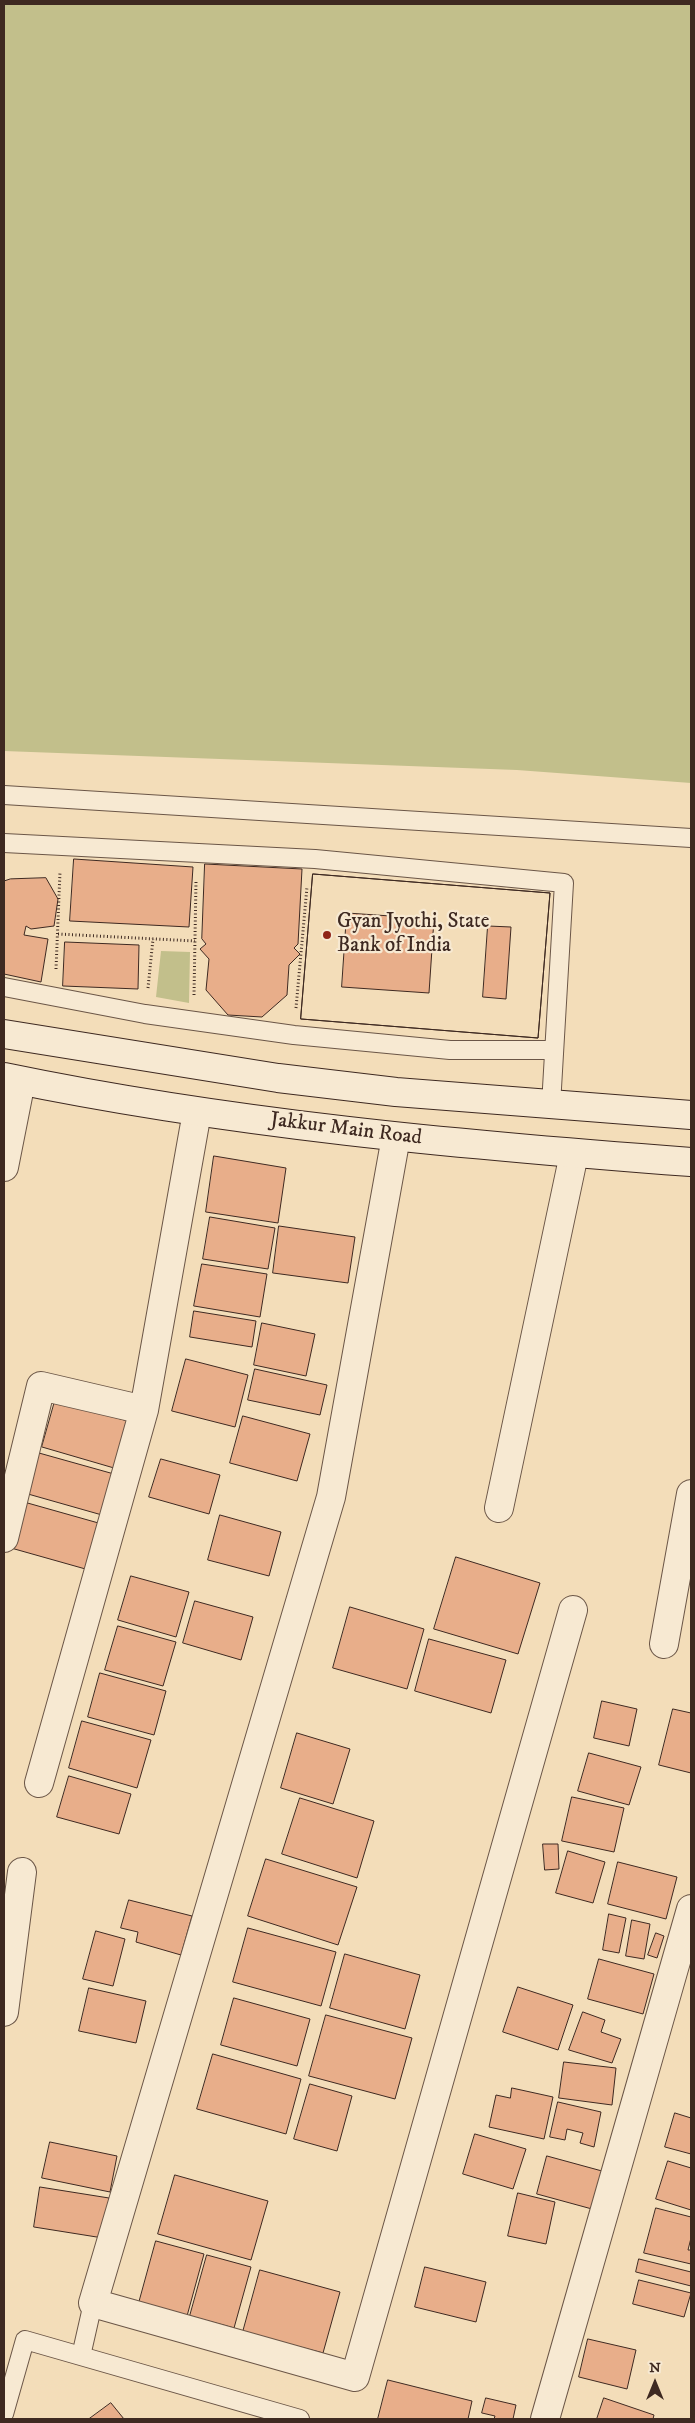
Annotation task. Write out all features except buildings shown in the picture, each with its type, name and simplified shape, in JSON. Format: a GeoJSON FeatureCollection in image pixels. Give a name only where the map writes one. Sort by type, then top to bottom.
{"type":"FeatureCollection","features":[{"type":"Feature","properties":{"kind":"street","name":"Jakkur Main Road"},"geometry":{"type":"LineString","coordinates":[[4,1034],[278,1078],[396,1092],[691,1115]]}},
{"type":"Feature","properties":{"kind":"street","name":"Jakkur Main Road"},"geometry":{"type":"LineString","coordinates":[[12,1079],[197,1112],[396,1137],[574,1154],[691,1162]]}},
{"type":"Feature","properties":{"kind":"street"},"geometry":{"type":"LineString","coordinates":[[4,1167],[12,1079]]}},
{"type":"Feature","properties":{"kind":"street"},"geometry":{"type":"LineString","coordinates":[[39,1783],[144,1410],[197,1112]]}},
{"type":"Feature","properties":{"kind":"street"},"geometry":{"type":"LineString","coordinates":[[396,1137],[331,1497],[93,2303],[355,2377],[572,1610]]}},
{"type":"Feature","properties":{"kind":"street"},"geometry":{"type":"LineString","coordinates":[[499,1508],[574,1154]]}},
{"type":"Feature","properties":{"kind":"street"},"geometry":{"type":"LineString","coordinates":[[4,1538],[41,1386],[144,1410]]}},
{"type":"Feature","properties":{"kind":"street"},"geometry":{"type":"LineString","coordinates":[[664,1644],[691,1494]]}},
{"type":"Feature","properties":{"kind":"street"},"geometry":{"type":"LineString","coordinates":[[4,2012],[22,1872]]}},
{"type":"Feature","properties":{"kind":"street"},"geometry":{"type":"LineString","coordinates":[[545,2419],[691,1909]]}},
{"type":"Feature","properties":{"kind":"lane"},"geometry":{"type":"LineString","coordinates":[[4,795],[691,838]]}},
{"type":"Feature","properties":{"kind":"lane"},"geometry":{"type":"LineString","coordinates":[[4,843],[310,859],[564,883],[551,1105]]}},
{"type":"Feature","properties":{"kind":"lane"},"geometry":{"type":"LineString","coordinates":[[4,987],[145,1014],[294,1035],[450,1050],[554,1050]]}},
{"type":"Feature","properties":{"kind":"lane"},"geometry":{"type":"LineString","coordinates":[[81,2356],[93,2303]]}},
{"type":"Feature","properties":{"kind":"lane"},"geometry":{"type":"LineString","coordinates":[[4,2414],[25,2340],[300,2419]]}},
{"type":"Feature","properties":{"kind":"path"},"geometry":{"type":"LineString","coordinates":[[55,997],[62,846]]}},
{"type":"Feature","properties":{"kind":"path"},"geometry":{"type":"LineString","coordinates":[[194,1021],[196,853]]}},
{"type":"Feature","properties":{"kind":"path"},"geometry":{"type":"LineString","coordinates":[[294,1035],[310,859]]}},
{"type":"Feature","properties":{"kind":"path"},"geometry":{"type":"LineString","coordinates":[[58,934],[195,941]]}},
{"type":"Feature","properties":{"kind":"path"},"geometry":{"type":"LineString","coordinates":[[145,1014],[153,939]]}},
{"type":"Feature","properties":{"kind":"shaded area"},"geometry":{"type":"Polygon","coordinates":[[[4,4],[691,4],[691,783],[517,770],[4,751],[4,4]]]}},
{"type":"Feature","properties":{"kind":"shaded area"},"geometry":{"type":"Polygon","coordinates":[[[161,951],[190,952],[189,1003],[156,997],[161,951]]]}},
{"type":"Feature","properties":{"kind":"place","name":"Gyan Jyothi, State Bank of India"},"geometry":{"type":"Point","coordinates":[327,935]}}]}
